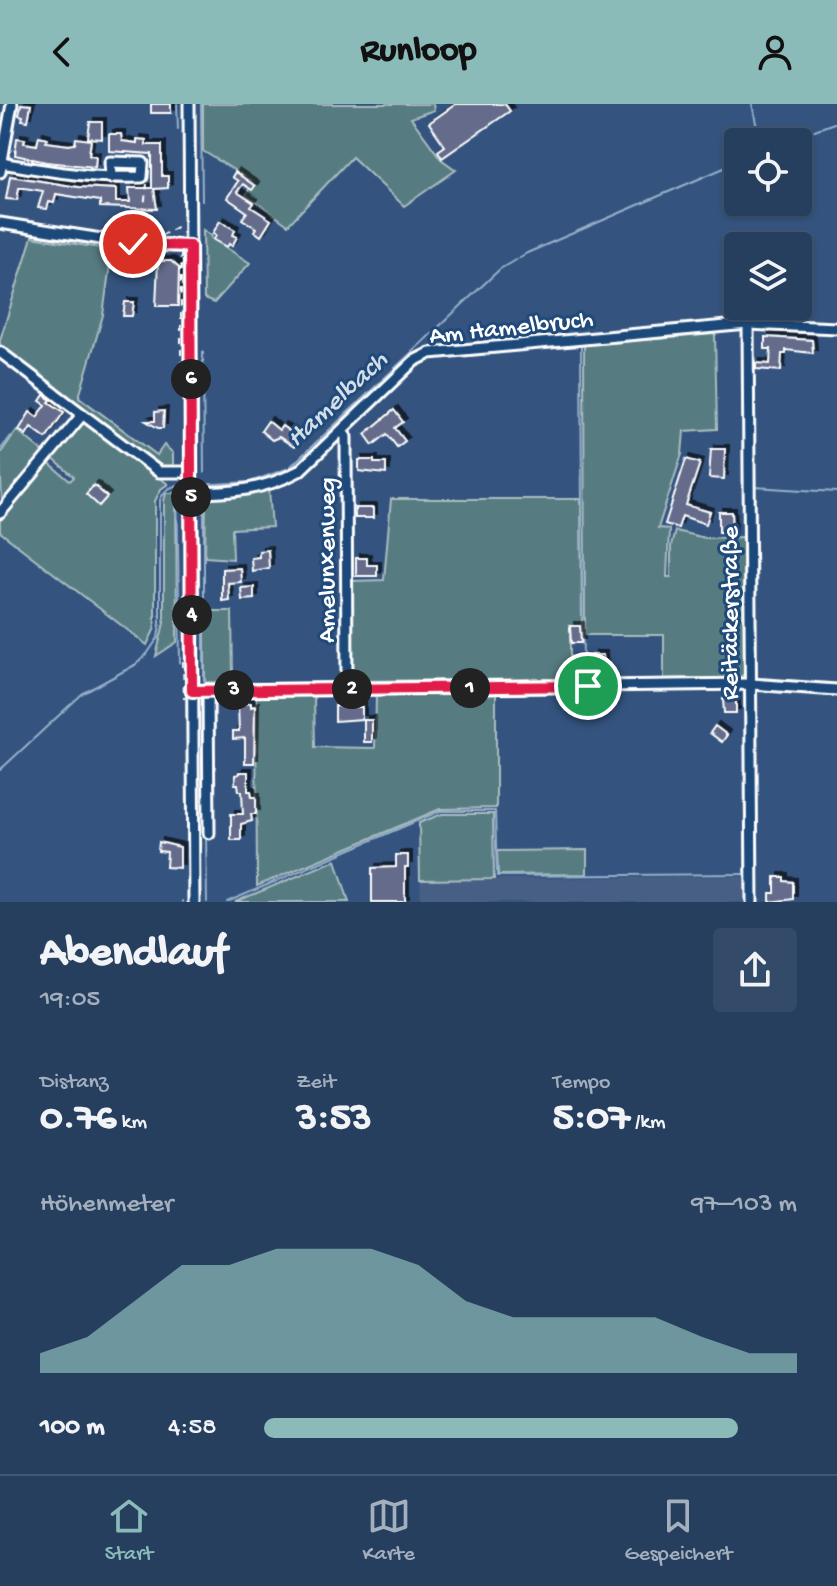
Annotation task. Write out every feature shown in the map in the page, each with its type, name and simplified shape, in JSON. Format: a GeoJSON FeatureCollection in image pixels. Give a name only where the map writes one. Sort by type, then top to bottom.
{"type":"FeatureCollection","features":[{"type":"Feature","properties":{"kind":"street"},"geometry":{"type":"LineString","coordinates":[[12,104],[1,168],[77,176],[111,178],[142,177],[143,163],[110,162],[111,178]]}},
{"type":"Feature","properties":{"kind":"street"},"geometry":{"type":"LineString","coordinates":[[189,104],[194,902]]}},
{"type":"Feature","properties":{"kind":"street"},"geometry":{"type":"LineString","coordinates":[[0,223],[124,243],[190,246]]}},
{"type":"Feature","properties":{"kind":"street","name":"Am Hamelbruch"},"geometry":{"type":"LineString","coordinates":[[191,492],[245,491],[277,482],[299,471],[414,361],[430,353],[748,324],[837,328]]}},
{"type":"Feature","properties":{"kind":"street","name":"Reitäckerstraße"},"geometry":{"type":"LineString","coordinates":[[748,324],[752,902]]}},
{"type":"Feature","properties":{"kind":"street"},"geometry":{"type":"LineString","coordinates":[[0,352],[159,472],[191,476]]}},
{"type":"Feature","properties":{"kind":"street"},"geometry":{"type":"LineString","coordinates":[[0,513],[82,415]]}},
{"type":"Feature","properties":{"kind":"street","name":"Amelunxenweg"},"geometry":{"type":"LineString","coordinates":[[342,431],[346,437],[347,689]]}},
{"type":"Feature","properties":{"kind":"street"},"geometry":{"type":"LineString","coordinates":[[192,691],[751,684],[837,690]]}},
{"type":"Feature","properties":{"kind":"street"},"geometry":{"type":"LineString","coordinates":[[208,690],[209,833]]}},
{"type":"Feature","properties":{"kind":"path"},"geometry":{"type":"LineString","coordinates":[[140,239],[148,189],[142,177]]}},
{"type":"Feature","properties":{"kind":"shaded area"},"geometry":{"type":"Polygon","coordinates":[[[746,876],[746,902],[421,902],[420,880],[746,876]]]}},
{"type":"Feature","properties":{"kind":"green space"},"geometry":{"type":"Polygon","coordinates":[[[203,104],[433,104],[434,110],[411,118],[441,159],[456,170],[404,206],[352,157],[288,225],[246,195],[253,182],[203,151],[203,104]]]}},
{"type":"Feature","properties":{"kind":"green space"},"geometry":{"type":"Polygon","coordinates":[[[203,230],[250,263],[214,303],[204,299],[203,230]]]}},
{"type":"Feature","properties":{"kind":"green space"},"geometry":{"type":"Polygon","coordinates":[[[32,237],[112,250],[103,315],[79,397],[157,455],[164,445],[173,453],[173,470],[159,469],[0,348],[32,237]]]}},
{"type":"Feature","properties":{"kind":"green space"},"geometry":{"type":"Polygon","coordinates":[[[715,334],[717,429],[684,431],[682,454],[658,528],[669,529],[667,577],[671,577],[671,546],[675,531],[705,538],[743,537],[744,674],[739,678],[664,679],[664,635],[585,635],[584,345],[715,334]]]}},
{"type":"Feature","properties":{"kind":"green space"},"geometry":{"type":"Polygon","coordinates":[[[85,423],[168,484],[161,489],[155,501],[155,628],[147,645],[0,532],[0,519],[47,462],[70,481],[74,477],[51,457],[80,424],[85,423]]]}},
{"type":"Feature","properties":{"kind":"green space"},"geometry":{"type":"Polygon","coordinates":[[[17,430],[46,454],[2,505],[0,454],[17,430]]]}},
{"type":"Feature","properties":{"kind":"green space"},"geometry":{"type":"Polygon","coordinates":[[[269,489],[272,527],[232,529],[233,559],[205,557],[206,497],[269,489]]]}},
{"type":"Feature","properties":{"kind":"green space"},"geometry":{"type":"Polygon","coordinates":[[[166,493],[176,493],[177,642],[156,656],[164,623],[166,493]]]}},
{"type":"Feature","properties":{"kind":"green space"},"geometry":{"type":"Polygon","coordinates":[[[391,499],[581,499],[582,626],[570,626],[570,679],[352,681],[350,581],[384,580],[391,499]]]}},
{"type":"Feature","properties":{"kind":"green space"},"geometry":{"type":"Polygon","coordinates":[[[205,611],[232,611],[231,683],[205,682],[205,611]]]}},
{"type":"Feature","properties":{"kind":"green space"},"geometry":{"type":"Polygon","coordinates":[[[496,694],[496,808],[440,809],[257,886],[256,696],[314,696],[315,747],[375,748],[376,695],[496,694]]]}},
{"type":"Feature","properties":{"kind":"green space"},"geometry":{"type":"Polygon","coordinates":[[[442,814],[493,814],[494,879],[420,880],[419,823],[442,814]]]}},
{"type":"Feature","properties":{"kind":"green space"},"geometry":{"type":"Polygon","coordinates":[[[587,850],[587,874],[498,875],[497,851],[587,850]]]}},
{"type":"Feature","properties":{"kind":"green space"},"geometry":{"type":"Polygon","coordinates":[[[336,860],[349,902],[235,902],[336,860]]]}},
{"type":"Feature","properties":{"kind":"building"},"geometry":{"type":"Polygon","coordinates":[[[21,104],[31,105],[28,121],[22,120],[23,116],[19,115],[21,104]]]}},
{"type":"Feature","properties":{"kind":"building"},"geometry":{"type":"Polygon","coordinates":[[[151,104],[171,104],[171,113],[151,113],[151,104]]]}},
{"type":"Feature","properties":{"kind":"building"},"geometry":{"type":"Polygon","coordinates":[[[456,104],[505,104],[510,111],[442,158],[438,151],[445,146],[429,123],[456,104]]]}},
{"type":"Feature","properties":{"kind":"building"},"geometry":{"type":"Polygon","coordinates":[[[90,122],[102,122],[102,139],[88,138],[90,122]]]}},
{"type":"Feature","properties":{"kind":"building"},"geometry":{"type":"Polygon","coordinates":[[[109,134],[121,134],[122,141],[137,143],[137,139],[146,140],[146,145],[162,145],[162,176],[168,176],[168,188],[154,189],[157,209],[100,207],[100,201],[56,194],[54,203],[49,202],[47,209],[38,208],[43,191],[24,188],[19,188],[17,200],[6,199],[10,176],[78,187],[116,189],[116,202],[130,202],[129,188],[152,188],[152,154],[109,151],[109,134]]]}},
{"type":"Feature","properties":{"kind":"building"},"geometry":{"type":"Polygon","coordinates":[[[39,136],[47,138],[46,142],[69,145],[75,144],[76,138],[91,140],[89,155],[96,156],[95,167],[15,155],[17,138],[25,139],[24,143],[37,145],[39,136]]]}},
{"type":"Feature","properties":{"kind":"building"},"geometry":{"type":"Polygon","coordinates":[[[235,172],[255,186],[252,190],[243,184],[237,192],[254,203],[251,207],[271,220],[261,236],[254,231],[256,228],[242,219],[247,212],[227,198],[238,181],[232,177],[235,172]]]}},
{"type":"Feature","properties":{"kind":"building"},"geometry":{"type":"Polygon","coordinates":[[[220,221],[235,230],[233,235],[237,237],[232,246],[229,244],[227,247],[214,240],[216,235],[213,233],[220,221]]]}},
{"type":"Feature","properties":{"kind":"building"},"geometry":{"type":"Polygon","coordinates":[[[158,261],[171,261],[179,268],[178,306],[156,306],[158,261]]]}},
{"type":"Feature","properties":{"kind":"building"},"geometry":{"type":"Polygon","coordinates":[[[125,302],[134,302],[132,316],[123,316],[125,302]]]}},
{"type":"Feature","properties":{"kind":"building"},"geometry":{"type":"Polygon","coordinates":[[[765,337],[812,340],[813,353],[786,350],[786,354],[782,354],[781,371],[756,369],[756,363],[770,364],[771,349],[765,349],[765,337]]]}},
{"type":"Feature","properties":{"kind":"building"},"geometry":{"type":"Polygon","coordinates":[[[44,395],[64,412],[46,438],[31,427],[26,435],[19,430],[30,412],[37,417],[46,405],[40,401],[44,395]]]}},
{"type":"Feature","properties":{"kind":"building"},"geometry":{"type":"Polygon","coordinates":[[[394,410],[403,422],[395,428],[405,441],[397,447],[387,434],[373,445],[365,434],[394,410]]]}},
{"type":"Feature","properties":{"kind":"building"},"geometry":{"type":"Polygon","coordinates":[[[164,411],[163,428],[146,421],[155,421],[155,412],[164,411]]]}},
{"type":"Feature","properties":{"kind":"building"},"geometry":{"type":"Polygon","coordinates":[[[268,421],[279,430],[282,426],[300,439],[294,447],[279,437],[272,440],[261,431],[268,421]]]}},
{"type":"Feature","properties":{"kind":"building"},"geometry":{"type":"Polygon","coordinates":[[[711,449],[725,449],[724,479],[709,478],[711,449]]]}},
{"type":"Feature","properties":{"kind":"building"},"geometry":{"type":"Polygon","coordinates":[[[686,459],[700,463],[686,505],[710,512],[706,524],[682,516],[678,528],[665,524],[686,459]]]}},
{"type":"Feature","properties":{"kind":"building"},"geometry":{"type":"Polygon","coordinates":[[[359,460],[386,463],[386,474],[359,471],[359,460]]]}},
{"type":"Feature","properties":{"kind":"building"},"geometry":{"type":"Polygon","coordinates":[[[94,485],[107,497],[99,506],[86,494],[94,485]]]}},
{"type":"Feature","properties":{"kind":"building"},"geometry":{"type":"Polygon","coordinates":[[[355,508],[373,508],[373,518],[355,518],[355,508]]]}},
{"type":"Feature","properties":{"kind":"building"},"geometry":{"type":"Polygon","coordinates":[[[719,512],[732,512],[733,532],[719,532],[719,512]]]}},
{"type":"Feature","properties":{"kind":"building"},"geometry":{"type":"Polygon","coordinates":[[[268,550],[269,568],[252,571],[251,558],[259,557],[259,551],[268,550]]]}},
{"type":"Feature","properties":{"kind":"building"},"geometry":{"type":"Polygon","coordinates":[[[356,558],[367,558],[367,565],[377,565],[377,576],[356,576],[356,558]]]}},
{"type":"Feature","properties":{"kind":"building"},"geometry":{"type":"Polygon","coordinates":[[[240,568],[241,582],[228,583],[229,600],[222,601],[222,569],[240,568]]]}},
{"type":"Feature","properties":{"kind":"building"},"geometry":{"type":"Polygon","coordinates":[[[254,587],[254,599],[242,600],[241,588],[254,587]]]}},
{"type":"Feature","properties":{"kind":"building"},"geometry":{"type":"Polygon","coordinates":[[[570,626],[580,626],[581,643],[571,643],[570,626]]]}},
{"type":"Feature","properties":{"kind":"building"},"geometry":{"type":"Polygon","coordinates":[[[592,655],[603,655],[604,674],[592,675],[592,655]]]}},
{"type":"Feature","properties":{"kind":"building"},"geometry":{"type":"Polygon","coordinates":[[[723,699],[736,699],[736,713],[724,713],[723,699]]]}},
{"type":"Feature","properties":{"kind":"building"},"geometry":{"type":"Polygon","coordinates":[[[251,703],[251,707],[255,706],[254,763],[245,763],[245,738],[233,739],[233,731],[239,731],[238,704],[251,703]]]}},
{"type":"Feature","properties":{"kind":"building"},"geometry":{"type":"Polygon","coordinates":[[[335,706],[362,707],[362,719],[335,721],[335,706]]]}},
{"type":"Feature","properties":{"kind":"building"},"geometry":{"type":"Polygon","coordinates":[[[364,720],[372,720],[372,742],[364,742],[364,720]]]}},
{"type":"Feature","properties":{"kind":"building"},"geometry":{"type":"Polygon","coordinates":[[[715,726],[727,735],[722,742],[710,733],[715,726]]]}},
{"type":"Feature","properties":{"kind":"building"},"geometry":{"type":"Polygon","coordinates":[[[248,772],[248,791],[256,797],[256,814],[251,814],[252,821],[241,824],[241,840],[231,840],[231,814],[243,814],[242,791],[235,784],[235,775],[248,772]]]}},
{"type":"Feature","properties":{"kind":"building"},"geometry":{"type":"Polygon","coordinates":[[[159,842],[180,847],[180,868],[166,867],[167,852],[158,851],[159,842]]]}},
{"type":"Feature","properties":{"kind":"building"},"geometry":{"type":"Polygon","coordinates":[[[396,855],[408,855],[405,902],[372,902],[372,868],[396,867],[396,855]]]}},
{"type":"Feature","properties":{"kind":"building"},"geometry":{"type":"Polygon","coordinates":[[[775,877],[784,877],[784,881],[793,882],[793,899],[770,902],[770,893],[775,893],[775,877]]]}},
{"type":"Feature","properties":{"kind":"waterway"},"geometry":{"type":"LineString","coordinates":[[177,104],[178,129]]}},
{"type":"Feature","properties":{"kind":"waterway"},"geometry":{"type":"LineString","coordinates":[[201,104],[202,201]]}},
{"type":"Feature","properties":{"kind":"waterway"},"geometry":{"type":"LineString","coordinates":[[752,104],[757,128]]}},
{"type":"Feature","properties":{"kind":"waterway","name":"Hamelbach"},"geometry":{"type":"LineString","coordinates":[[812,131],[837,122]]}},
{"type":"Feature","properties":{"kind":"waterway","name":"Hamelbach"},"geometry":{"type":"LineString","coordinates":[[196,485],[250,482],[289,468],[500,269],[527,253],[724,168]]}},
{"type":"Feature","properties":{"kind":"waterway"},"geometry":{"type":"LineString","coordinates":[[0,229],[119,249]]}},
{"type":"Feature","properties":{"kind":"waterway"},"geometry":{"type":"LineString","coordinates":[[575,335],[748,319],[800,322]]}},
{"type":"Feature","properties":{"kind":"waterway"},"geometry":{"type":"LineString","coordinates":[[354,683],[583,681],[581,345]]}},
{"type":"Feature","properties":{"kind":"waterway"},"geometry":{"type":"LineString","coordinates":[[203,352],[204,473]]}},
{"type":"Feature","properties":{"kind":"waterway"},"geometry":{"type":"LineString","coordinates":[[48,382],[164,468]]}},
{"type":"Feature","properties":{"kind":"waterway"},"geometry":{"type":"LineString","coordinates":[[0,450],[11,436]]}},
{"type":"Feature","properties":{"kind":"waterway","name":"Hamelbach"},"geometry":{"type":"LineString","coordinates":[[204,482],[204,488]]}},
{"type":"Feature","properties":{"kind":"waterway"},"geometry":{"type":"LineString","coordinates":[[177,485],[180,663]]}},
{"type":"Feature","properties":{"kind":"waterway","name":"Hamelbach"},"geometry":{"type":"LineString","coordinates":[[0,770],[82,694],[135,665],[158,638],[160,500],[170,488],[186,485]]}},
{"type":"Feature","properties":{"kind":"waterway"},"geometry":{"type":"LineString","coordinates":[[754,487],[837,492]]}},
{"type":"Feature","properties":{"kind":"waterway"},"geometry":{"type":"LineString","coordinates":[[204,497],[204,680],[206,684],[230,684]]}},
{"type":"Feature","properties":{"kind":"waterway"},"geometry":{"type":"LineString","coordinates":[[744,538],[746,645]]}},
{"type":"Feature","properties":{"kind":"waterway"},"geometry":{"type":"LineString","coordinates":[[241,684],[340,683]]}},
{"type":"Feature","properties":{"kind":"waterway"},"geometry":{"type":"LineString","coordinates":[[747,776],[747,859]]}},
{"type":"Feature","properties":{"kind":"waterway"},"geometry":{"type":"LineString","coordinates":[[227,902],[440,811],[495,811],[497,876],[747,874]]}},
{"type":"Feature","properties":{"kind":"waterway"},"geometry":{"type":"LineString","coordinates":[[206,834],[207,902]]}},
{"type":"Feature","properties":{"kind":"route"},"geometry":{"type":"LineString","coordinates":[[133,244],[190,246],[192,691],[588,686]]}}]}
